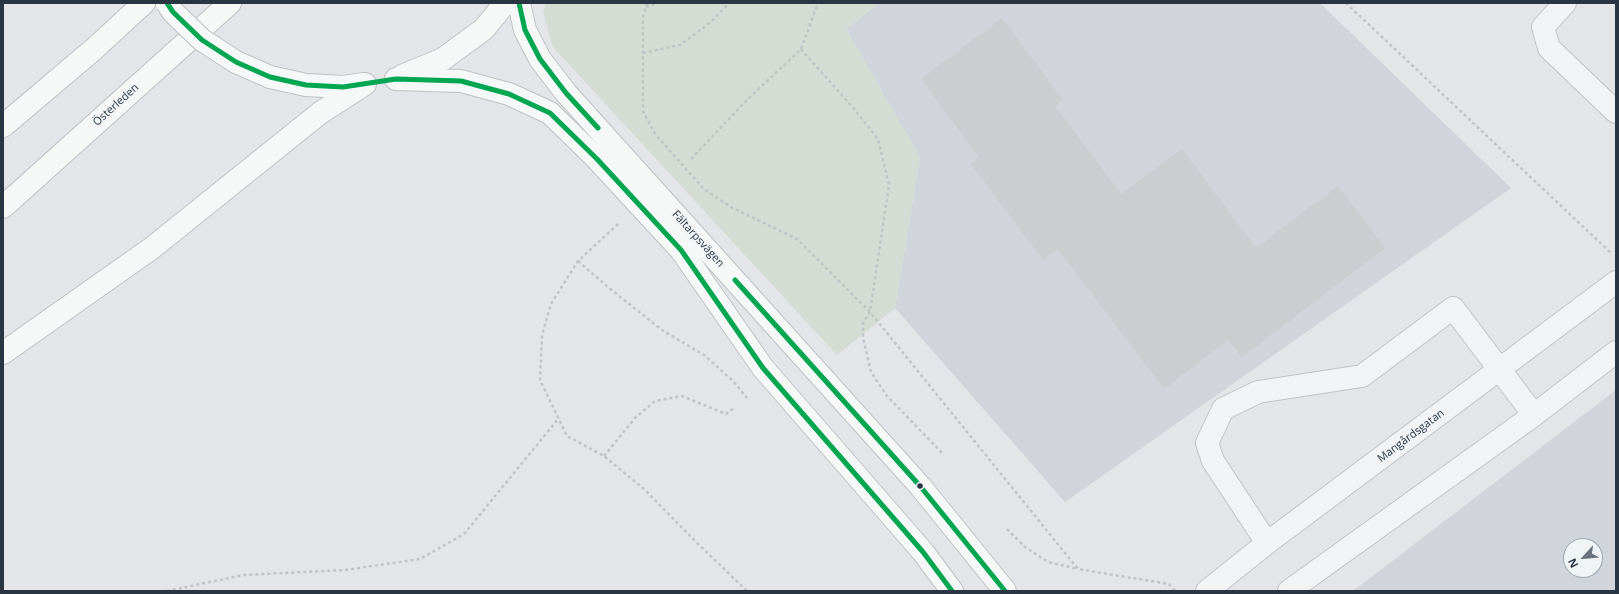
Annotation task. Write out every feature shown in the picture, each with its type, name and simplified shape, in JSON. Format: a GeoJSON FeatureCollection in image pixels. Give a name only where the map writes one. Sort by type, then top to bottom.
{"type":"FeatureCollection","features":[{"type":"Feature","properties":{"kind":"main road"},"geometry":{"type":"LineString","coordinates":[[3,126],[94,49],[144,3]]}},
{"type":"Feature","properties":{"kind":"main road"},"geometry":{"type":"LineString","coordinates":[[167,3],[173,12],[202,40],[236,62],[270,76],[306,85],[343,87],[396,79],[443,59],[484,28],[505,3]]}},
{"type":"Feature","properties":{"kind":"main road","name":"Österleden"},"geometry":{"type":"LineString","coordinates":[[3,207],[230,3]]}},
{"type":"Feature","properties":{"kind":"main road","name":"Fältarpsvägen"},"geometry":{"type":"LineString","coordinates":[[519,3],[525,30],[540,59],[566,93],[920,486],[1005,591]]}},
{"type":"Feature","properties":{"kind":"main road","name":"Fältarpsvägen"},"geometry":{"type":"LineString","coordinates":[[396,79],[461,81],[509,94],[550,113],[597,159],[681,250],[763,368],[923,552],[952,591]]}},
{"type":"Feature","properties":{"kind":"main road"},"geometry":{"type":"LineString","coordinates":[[3,353],[152,248],[320,112],[365,84]]}},
{"type":"Feature","properties":{"kind":"street"},"geometry":{"type":"LineString","coordinates":[[1564,3],[1543,27],[1549,48],[1616,112]]}},
{"type":"Feature","properties":{"kind":"street","name":"Mangårdsgatan"},"geometry":{"type":"LineString","coordinates":[[1207,591],[1268,542],[1616,282]]}},
{"type":"Feature","properties":{"kind":"street"},"geometry":{"type":"LineString","coordinates":[[1268,542],[1213,462],[1207,443],[1223,409],[1258,392],[1362,376],[1453,308],[1534,415]]}},
{"type":"Feature","properties":{"kind":"street"},"geometry":{"type":"LineString","coordinates":[[1289,591],[1534,415],[1616,352]]}},
{"type":"Feature","properties":{"kind":"path"},"geometry":{"type":"LineString","coordinates":[[647,3],[643,17],[643,111],[660,140],[704,189],[731,207],[797,239],[870,312],[1078,569]]}},
{"type":"Feature","properties":{"kind":"path"},"geometry":{"type":"LineString","coordinates":[[646,8],[659,3]]}},
{"type":"Feature","properties":{"kind":"path"},"geometry":{"type":"LineString","coordinates":[[643,53],[680,45],[711,22],[729,3]]}},
{"type":"Feature","properties":{"kind":"path"},"geometry":{"type":"LineString","coordinates":[[692,159],[746,101],[800,49],[818,3]]}},
{"type":"Feature","properties":{"kind":"path"},"geometry":{"type":"LineString","coordinates":[[1346,3],[1616,258]]}},
{"type":"Feature","properties":{"kind":"path"},"geometry":{"type":"LineString","coordinates":[[800,49],[854,109],[878,140],[889,184],[870,312],[863,323],[863,338],[871,372],[887,396],[944,455]]}},
{"type":"Feature","properties":{"kind":"path"},"geometry":{"type":"LineString","coordinates":[[624,219],[578,261],[551,304],[542,334],[540,380],[567,436],[604,456],[644,489],[747,591]]}},
{"type":"Feature","properties":{"kind":"path"},"geometry":{"type":"LineString","coordinates":[[578,261],[662,330],[704,355],[733,381],[747,398]]}},
{"type":"Feature","properties":{"kind":"path"},"geometry":{"type":"LineString","coordinates":[[604,456],[635,418],[655,401],[682,396],[726,414],[734,408]]}},
{"type":"Feature","properties":{"kind":"path"},"geometry":{"type":"LineString","coordinates":[[167,591],[242,575],[345,570],[420,559],[464,534],[559,418]]}},
{"type":"Feature","properties":{"kind":"path"},"geometry":{"type":"LineString","coordinates":[[1007,529],[1025,547],[1048,562],[1078,569],[1169,584],[1175,591]]}},
{"type":"Feature","properties":{"kind":"shaded area"},"geometry":{"type":"Polygon","coordinates":[[[546,3],[879,3],[846,29],[920,157],[895,308],[837,355],[552,46],[543,12],[546,3]]]}},
{"type":"Feature","properties":{"kind":"shaded area"},"geometry":{"type":"Polygon","coordinates":[[[879,3],[1320,3],[1511,188],[1065,502],[895,308],[920,157],[846,29],[879,3]]]}},
{"type":"Feature","properties":{"kind":"shaded area"},"geometry":{"type":"Polygon","coordinates":[[[1616,390],[1616,591],[1353,591],[1616,390]]]}},
{"type":"Feature","properties":{"kind":"building"},"geometry":{"type":"Polygon","coordinates":[[[1002,18],[1063,100],[1055,106],[1121,194],[1182,149],[1256,248],[1338,186],[1385,248],[1242,357],[1228,340],[1164,389],[1058,249],[1043,260],[971,164],[979,157],[921,79],[1002,18]]]}},
{"type":"Feature","properties":{"kind":"transit line"},"geometry":{"type":"LineString","coordinates":[[167,3],[173,12],[202,40],[236,62],[270,77],[306,85],[343,87],[396,79],[461,81],[509,94],[550,113],[597,159],[681,250],[763,368],[923,552],[952,591]]}},
{"type":"Feature","properties":{"kind":"transit line"},"geometry":{"type":"LineString","coordinates":[[519,3],[525,30],[540,59],[566,93],[598,128]]}},
{"type":"Feature","properties":{"kind":"transit line"},"geometry":{"type":"LineString","coordinates":[[735,280],[920,486],[1005,591]]}}]}
